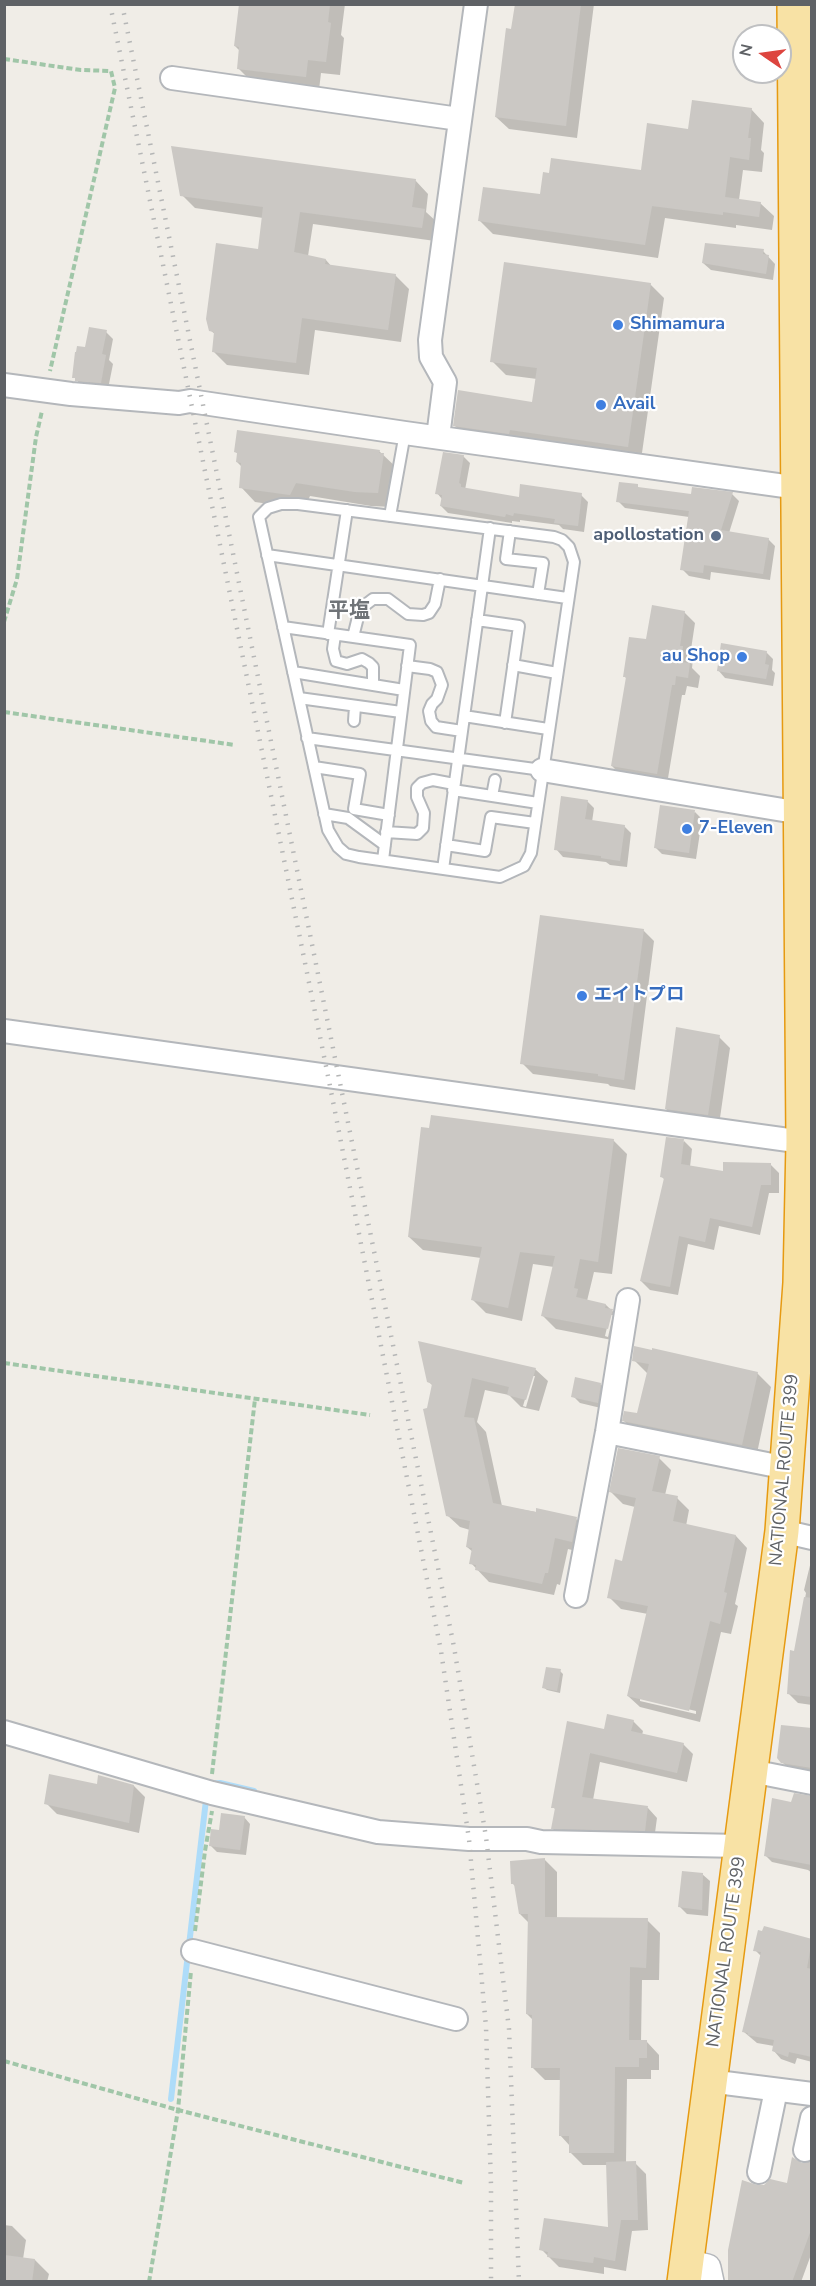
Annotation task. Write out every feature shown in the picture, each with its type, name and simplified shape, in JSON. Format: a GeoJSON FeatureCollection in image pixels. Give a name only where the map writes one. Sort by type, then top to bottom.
{"type":"FeatureCollection","features":[{"type":"Feature","properties":{"kind":"highway","name":"NATIONAL ROUTE 399"},"geometry":{"type":"LineString","coordinates":[[693,2275],[709,2081],[751,1771],[796,1535],[787,1468],[806,1283],[802,1142],[801,813],[806,678],[799,488],[804,271],[794,4]]}},
{"type":"Feature","properties":{"kind":"street"},"geometry":{"type":"LineString","coordinates":[[438,437],[445,382],[431,357],[430,340],[476,4]]}},
{"type":"Feature","properties":{"kind":"street"},"geometry":{"type":"LineString","coordinates":[[172,78],[459,119]]}},
{"type":"Feature","properties":{"kind":"street"},"geometry":{"type":"LineString","coordinates":[[4,385],[46,392],[179,404],[190,401],[799,488]]}},
{"type":"Feature","properties":{"kind":"street"},"geometry":{"type":"LineString","coordinates":[[542,770],[801,813]]}},
{"type":"Feature","properties":{"kind":"street"},"geometry":{"type":"LineString","coordinates":[[4,1031],[802,1142]]}},
{"type":"Feature","properties":{"kind":"street"},"geometry":{"type":"LineString","coordinates":[[576,1596],[607,1432],[628,1300]]}},
{"type":"Feature","properties":{"kind":"street"},"geometry":{"type":"LineString","coordinates":[[607,1432],[787,1468]]}},
{"type":"Feature","properties":{"kind":"street"},"geometry":{"type":"LineString","coordinates":[[4,1732],[212,1792],[378,1832],[469,1839],[527,1839],[541,1842],[741,1846]]}},
{"type":"Feature","properties":{"kind":"street"},"geometry":{"type":"LineString","coordinates":[[751,1771],[812,1783]]}},
{"type":"Feature","properties":{"kind":"street"},"geometry":{"type":"LineString","coordinates":[[193,1951],[456,2019]]}},
{"type":"Feature","properties":{"kind":"street"},"geometry":{"type":"LineString","coordinates":[[709,2081],[812,2094]]}},
{"type":"Feature","properties":{"kind":"street"},"geometry":{"type":"LineString","coordinates":[[759,2172],[776,2090]]}},
{"type":"Feature","properties":{"kind":"street"},"geometry":{"type":"LineString","coordinates":[[805,2150],[812,2118]]}},
{"type":"Feature","properties":{"kind":"lane"},"geometry":{"type":"LineString","coordinates":[[390,516],[405,433]]}},
{"type":"Feature","properties":{"kind":"lane"},"geometry":{"type":"LineString","coordinates":[[281,504],[347,510],[554,537],[562,540],[569,547],[574,562],[531,853],[524,866],[513,872],[500,877],[346,854],[338,847],[328,830],[259,517],[268,508],[281,504]]}},
{"type":"Feature","properties":{"kind":"lane"},"geometry":{"type":"LineString","coordinates":[[347,510],[332,634],[333,649],[336,661],[347,664],[362,659],[369,663],[373,667],[373,685]]}},
{"type":"Feature","properties":{"kind":"lane"},"geometry":{"type":"LineString","coordinates":[[442,869],[490,528]]}},
{"type":"Feature","properties":{"kind":"lane"},"geometry":{"type":"LineString","coordinates":[[510,531],[506,558],[543,563],[538,594]]}},
{"type":"Feature","properties":{"kind":"lane"},"geometry":{"type":"LineString","coordinates":[[267,555],[567,598]]}},
{"type":"Feature","properties":{"kind":"lane"},"geometry":{"type":"LineString","coordinates":[[353,637],[360,609],[373,599],[388,599],[408,614],[429,613],[435,604],[440,579]]}},
{"type":"Feature","properties":{"kind":"lane"},"geometry":{"type":"LineString","coordinates":[[477,620],[519,626],[505,723]]}},
{"type":"Feature","properties":{"kind":"lane"},"geometry":{"type":"LineString","coordinates":[[284,627],[410,645],[383,860]]}},
{"type":"Feature","properties":{"kind":"lane"},"geometry":{"type":"LineString","coordinates":[[513,665],[556,673]]}},
{"type":"Feature","properties":{"kind":"lane"},"geometry":{"type":"LineString","coordinates":[[407,666],[438,672],[442,686],[429,711],[431,721],[436,727],[462,731]]}},
{"type":"Feature","properties":{"kind":"lane"},"geometry":{"type":"LineString","coordinates":[[293,672],[404,690]]}},
{"type":"Feature","properties":{"kind":"lane"},"geometry":{"type":"LineString","coordinates":[[298,698],[401,712]]}},
{"type":"Feature","properties":{"kind":"lane"},"geometry":{"type":"LineString","coordinates":[[354,721],[356,706]]}},
{"type":"Feature","properties":{"kind":"lane"},"geometry":{"type":"LineString","coordinates":[[464,716],[548,729]]}},
{"type":"Feature","properties":{"kind":"lane"},"geometry":{"type":"LineString","coordinates":[[307,738],[542,770]]}},
{"type":"Feature","properties":{"kind":"lane"},"geometry":{"type":"LineString","coordinates":[[314,767],[360,774],[354,809],[389,815]]}},
{"type":"Feature","properties":{"kind":"lane"},"geometry":{"type":"LineString","coordinates":[[386,832],[417,834],[423,828],[424,813],[417,797],[417,788],[422,783],[433,780],[492,796],[538,803]]}},
{"type":"Feature","properties":{"kind":"lane"},"geometry":{"type":"LineString","coordinates":[[492,796],[495,780]]}},
{"type":"Feature","properties":{"kind":"lane"},"geometry":{"type":"LineString","coordinates":[[324,814],[348,818],[385,845]]}},
{"type":"Feature","properties":{"kind":"lane"},"geometry":{"type":"LineString","coordinates":[[446,844],[485,851],[491,817],[535,823]]}},
{"type":"Feature","properties":{"kind":"path"},"geometry":{"type":"LineString","coordinates":[[4,59],[81,70],[111,71],[115,88],[36,437],[17,579],[4,622]]}},
{"type":"Feature","properties":{"kind":"path"},"geometry":{"type":"LineString","coordinates":[[4,712],[235,745]]}},
{"type":"Feature","properties":{"kind":"path"},"geometry":{"type":"LineString","coordinates":[[4,1363],[370,1415]]}},
{"type":"Feature","properties":{"kind":"path"},"geometry":{"type":"LineString","coordinates":[[150,2282],[178,2110],[193,1951],[205,1851],[214,1802],[210,1784],[255,1399]]}},
{"type":"Feature","properties":{"kind":"path"},"geometry":{"type":"LineString","coordinates":[[4,2061],[178,2110],[464,2183]]}},
{"type":"Feature","properties":{"kind":"building"},"geometry":{"type":"Polygon","coordinates":[[[239,4],[330,4],[328,22],[331,23],[326,62],[308,60],[306,77],[237,69],[239,47],[234,46],[239,4]]]}},
{"type":"Feature","properties":{"kind":"building"},"geometry":{"type":"Polygon","coordinates":[[[515,4],[581,4],[566,126],[495,117],[506,28],[511,29],[515,4]]]}},
{"type":"Feature","properties":{"kind":"building"},"geometry":{"type":"Polygon","coordinates":[[[692,100],[752,108],[748,138],[751,138],[749,160],[730,157],[725,197],[761,202],[759,217],[652,206],[645,245],[478,221],[483,187],[540,194],[543,172],[549,173],[551,158],[641,170],[647,123],[688,129],[692,100]]]}},
{"type":"Feature","properties":{"kind":"building"},"geometry":{"type":"Polygon","coordinates":[[[171,146],[416,179],[412,207],[425,209],[422,228],[300,212],[294,252],[326,259],[325,264],[396,274],[388,330],[302,318],[296,363],[212,352],[214,332],[209,331],[206,319],[216,243],[258,249],[263,207],[180,196],[171,146]]]}},
{"type":"Feature","properties":{"kind":"building"},"geometry":{"type":"Polygon","coordinates":[[[705,243],[764,249],[763,254],[769,255],[766,274],[702,263],[705,243]]]}},
{"type":"Feature","properties":{"kind":"building"},"geometry":{"type":"Polygon","coordinates":[[[504,262],[651,283],[628,447],[510,430],[509,434],[453,426],[458,390],[532,402],[537,368],[490,362],[504,262]]]}},
{"type":"Feature","properties":{"kind":"building"},"geometry":{"type":"Polygon","coordinates":[[[89,327],[107,330],[102,354],[106,355],[101,383],[75,381],[75,378],[72,378],[77,346],[85,347],[89,327]]]}},
{"type":"Feature","properties":{"kind":"building"},"geometry":{"type":"Polygon","coordinates":[[[237,430],[380,450],[379,453],[384,453],[378,493],[296,483],[290,495],[239,488],[241,463],[236,462],[237,453],[234,452],[237,430]]]}},
{"type":"Feature","properties":{"kind":"building"},"geometry":{"type":"Polygon","coordinates":[[[443,452],[464,455],[459,483],[461,487],[519,497],[520,484],[582,493],[578,526],[554,523],[555,519],[514,513],[513,516],[506,514],[505,517],[440,506],[442,495],[435,494],[443,452]]]}},
{"type":"Feature","properties":{"kind":"building"},"geometry":{"type":"Polygon","coordinates":[[[619,482],[638,484],[638,487],[691,494],[692,487],[733,492],[721,530],[769,538],[763,574],[704,565],[703,573],[680,570],[689,511],[616,502],[619,482]]]}},
{"type":"Feature","properties":{"kind":"building"},"geometry":{"type":"Polygon","coordinates":[[[652,605],[685,611],[680,646],[683,646],[681,662],[690,663],[688,678],[676,676],[675,685],[672,685],[657,774],[611,766],[626,677],[623,677],[629,637],[646,639],[652,605]]]}},
{"type":"Feature","properties":{"kind":"building","name":"au Shop"},"geometry":{"type":"Polygon","coordinates":[[[721,643],[767,651],[765,664],[769,665],[766,679],[717,671],[721,643]]]}},
{"type":"Feature","properties":{"kind":"building"},"geometry":{"type":"Polygon","coordinates":[[[561,796],[588,800],[585,819],[625,825],[620,861],[601,858],[601,856],[554,850],[561,796]]]}},
{"type":"Feature","properties":{"kind":"building"},"geometry":{"type":"Polygon","coordinates":[[[660,805],[695,810],[689,853],[654,848],[660,805]]]}},
{"type":"Feature","properties":{"kind":"building","name":"エイトプロ"},"geometry":{"type":"Polygon","coordinates":[[[540,915],[644,929],[624,1080],[598,1076],[598,1074],[520,1064],[540,915]]]}},
{"type":"Feature","properties":{"kind":"building"},"geometry":{"type":"Polygon","coordinates":[[[676,1027],[720,1035],[708,1115],[665,1109],[676,1027]]]}},
{"type":"Feature","properties":{"kind":"building"},"geometry":{"type":"Polygon","coordinates":[[[431,1115],[614,1139],[598,1262],[580,1259],[574,1288],[578,1289],[576,1297],[606,1304],[605,1308],[613,1309],[608,1329],[541,1316],[555,1256],[520,1252],[508,1308],[471,1300],[482,1247],[408,1237],[421,1127],[429,1128],[431,1115]]]}},
{"type":"Feature","properties":{"kind":"building"},"geometry":{"type":"Polygon","coordinates":[[[666,1137],[684,1139],[681,1164],[723,1171],[723,1162],[771,1163],[771,1185],[761,1185],[752,1227],[710,1218],[705,1242],[679,1236],[670,1287],[640,1281],[664,1178],[660,1177],[666,1137]]]}},
{"type":"Feature","properties":{"kind":"building"},"geometry":{"type":"Polygon","coordinates":[[[418,1341],[536,1368],[526,1400],[507,1395],[509,1387],[472,1378],[464,1417],[474,1418],[493,1503],[536,1512],[536,1508],[577,1517],[572,1542],[555,1538],[548,1573],[545,1573],[542,1584],[475,1570],[476,1565],[469,1564],[472,1548],[466,1547],[470,1521],[446,1516],[423,1409],[427,1408],[432,1384],[427,1382],[418,1341]]]}},
{"type":"Feature","properties":{"kind":"building"},"geometry":{"type":"Polygon","coordinates":[[[634,1346],[758,1372],[742,1445],[622,1421],[624,1411],[637,1413],[649,1364],[632,1361],[634,1346]]]}},
{"type":"Feature","properties":{"kind":"building"},"geometry":{"type":"Polygon","coordinates":[[[575,1377],[601,1383],[598,1403],[571,1397],[575,1377]]]}},
{"type":"Feature","properties":{"kind":"building"},"geometry":{"type":"Polygon","coordinates":[[[618,1448],[660,1456],[652,1491],[678,1496],[673,1521],[736,1535],[720,1624],[710,1621],[689,1711],[627,1696],[648,1606],[607,1598],[615,1559],[622,1561],[636,1498],[609,1492],[618,1448]]]}},
{"type":"Feature","properties":{"kind":"building"},"geometry":{"type":"Polygon","coordinates":[[[804,1597],[812,1598],[812,1697],[787,1694],[790,1650],[794,1651],[804,1597]]]}},
{"type":"Feature","properties":{"kind":"building"},"geometry":{"type":"Polygon","coordinates":[[[546,1667],[561,1669],[557,1691],[542,1688],[546,1667]]]}},
{"type":"Feature","properties":{"kind":"building"},"geometry":{"type":"Polygon","coordinates":[[[607,1714],[634,1720],[631,1731],[684,1743],[677,1773],[590,1753],[582,1797],[648,1806],[645,1831],[551,1829],[555,1808],[551,1808],[567,1721],[604,1729],[607,1714]]]}},
{"type":"Feature","properties":{"kind":"building"},"geometry":{"type":"Polygon","coordinates":[[[781,1725],[812,1728],[812,1768],[781,1763],[777,1758],[781,1725]]]}},
{"type":"Feature","properties":{"kind":"building"},"geometry":{"type":"Polygon","coordinates":[[[49,1774],[97,1784],[98,1775],[134,1785],[129,1823],[44,1804],[49,1774]]]}},
{"type":"Feature","properties":{"kind":"building"},"geometry":{"type":"Polygon","coordinates":[[[794,1793],[812,1796],[812,1865],[764,1856],[772,1798],[791,1802],[794,1793]]]}},
{"type":"Feature","properties":{"kind":"building"},"geometry":{"type":"Polygon","coordinates":[[[221,1813],[245,1816],[240,1850],[209,1846],[211,1829],[219,1830],[221,1813]]]}},
{"type":"Feature","properties":{"kind":"building"},"geometry":{"type":"Polygon","coordinates":[[[545,1858],[545,1917],[648,1918],[646,1968],[630,1967],[629,2040],[647,2040],[647,2058],[639,2058],[639,2067],[615,2067],[614,2153],[569,2153],[569,2136],[559,2136],[560,2068],[531,2068],[532,2015],[526,2014],[528,1914],[519,1914],[514,1884],[511,1884],[510,1861],[545,1858]]]}},
{"type":"Feature","properties":{"kind":"building"},"geometry":{"type":"Polygon","coordinates":[[[682,1871],[703,1873],[702,1910],[678,1907],[682,1871]]]}},
{"type":"Feature","properties":{"kind":"building"},"geometry":{"type":"Polygon","coordinates":[[[764,1926],[812,1939],[807,1968],[812,1969],[812,2057],[789,2052],[788,2057],[772,2051],[774,2040],[742,2032],[761,1952],[753,1951],[758,1930],[762,1931],[764,1926]]]}},
{"type":"Feature","properties":{"kind":"building"},"geometry":{"type":"Polygon","coordinates":[[[792,2157],[802,2163],[812,2161],[812,2227],[792,2282],[728,2282],[728,2250],[742,2180],[757,2185],[764,2185],[770,2179],[787,2183],[792,2157]]]}},
{"type":"Feature","properties":{"kind":"building"},"geometry":{"type":"Polygon","coordinates":[[[636,2161],[638,2220],[621,2220],[615,2261],[594,2257],[593,2263],[547,2257],[548,2252],[539,2250],[544,2218],[608,2227],[606,2162],[636,2161]]]}},
{"type":"Feature","properties":{"kind":"building"},"geometry":{"type":"Polygon","coordinates":[[[4,2255],[35,2259],[32,2282],[4,2282],[4,2255]]]}},
{"type":"Feature","properties":{"kind":"waterway"},"geometry":{"type":"LineString","coordinates":[[211,1784],[220,1783],[254,1791]]}},
{"type":"Feature","properties":{"kind":"waterway"},"geometry":{"type":"LineString","coordinates":[[171,2099],[206,1800]]}},
{"type":"Feature","properties":{"kind":"railway"},"geometry":{"type":"LineString","coordinates":[[110,4],[328,1076],[441,1651],[469,1839],[486,2027],[491,2185],[491,2282]]}},
{"type":"Feature","properties":{"kind":"railway"},"geometry":{"type":"LineString","coordinates":[[122,4],[454,1647],[486,1837],[509,2029],[519,2282]]}},
{"type":"Feature","properties":{"kind":"place","name":"Shimamura"},"geometry":{"type":"Point","coordinates":[618,325]}},
{"type":"Feature","properties":{"kind":"place","name":"Avail"},"geometry":{"type":"Point","coordinates":[601,405]}},
{"type":"Feature","properties":{"kind":"place","name":"apollostation"},"geometry":{"type":"Point","coordinates":[716,536]}},
{"type":"Feature","properties":{"kind":"place","name":"au Shop"},"geometry":{"type":"Point","coordinates":[742,657]}},
{"type":"Feature","properties":{"kind":"place","name":"7-Eleven"},"geometry":{"type":"Point","coordinates":[687,829]}},
{"type":"Feature","properties":{"kind":"place","name":"エイトプロ"},"geometry":{"type":"Point","coordinates":[582,996]}},
{"type":"Feature","properties":{"kind":"district","name":"平塩"},"geometry":{"type":"Point","coordinates":[349,612]}}]}
